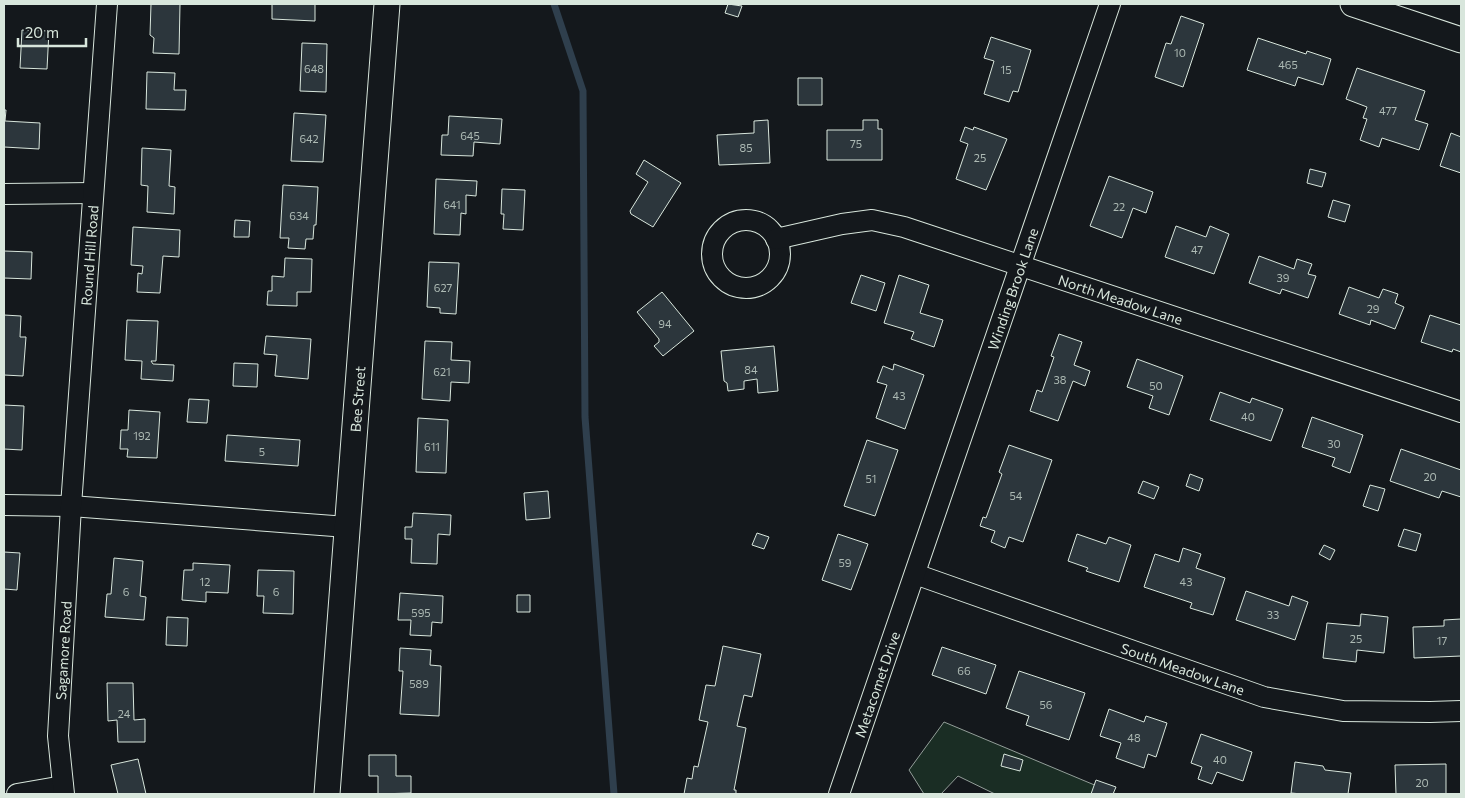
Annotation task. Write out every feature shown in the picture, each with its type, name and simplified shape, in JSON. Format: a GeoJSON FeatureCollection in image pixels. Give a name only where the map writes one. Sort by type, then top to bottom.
{"type":"FeatureCollection","features":[{"type":"Feature","properties":{"kind":"street","name":"Round Hill Road"},"geometry":{"type":"LineString","coordinates":[[71,506],[107,4]]}},
{"type":"Feature","properties":{"kind":"street","name":"Bee Street"},"geometry":{"type":"LineString","coordinates":[[327,794],[387,4]]}},
{"type":"Feature","properties":{"kind":"street","name":"Winding Brook Lane"},"geometry":{"type":"LineString","coordinates":[[915,574],[1110,4]]}},
{"type":"Feature","properties":{"kind":"street"},"geometry":{"type":"LineString","coordinates":[[1353,4],[1461,40]]}},
{"type":"Feature","properties":{"kind":"street"},"geometry":{"type":"LineString","coordinates":[[4,194],[93,194]]}},
{"type":"Feature","properties":{"kind":"street","name":"North Meadow Lane"},"geometry":{"type":"LineString","coordinates":[[776,239],[842,224],[872,220],[904,227],[1461,412]]}},
{"type":"Feature","properties":{"kind":"street"},"geometry":{"type":"LineString","coordinates":[[4,505],[71,506],[347,527]]}},
{"type":"Feature","properties":{"kind":"street","name":"Sagamore Road"},"geometry":{"type":"LineString","coordinates":[[64,790],[58,736],[71,506]]}},
{"type":"Feature","properties":{"kind":"street","name":"South Meadow Lane"},"geometry":{"type":"LineString","coordinates":[[915,574],[1264,697],[1343,711],[1461,711]]}},
{"type":"Feature","properties":{"kind":"street","name":"Metacomet Drive"},"geometry":{"type":"LineString","coordinates":[[839,794],[915,574]]}},
{"type":"Feature","properties":{"kind":"street"},"geometry":{"type":"LineString","coordinates":[[17,794],[64,790]]}},
{"type":"Feature","properties":{"kind":"green space"},"geometry":{"type":"Polygon","coordinates":[[[944,722],[1116,794],[995,794],[958,776],[941,794],[924,794],[909,770],[944,722]]]}},
{"type":"Feature","properties":{"kind":"building"},"geometry":{"type":"Polygon","coordinates":[[[151,4],[180,4],[179,54],[153,53],[154,38],[150,35],[151,4]]]}},
{"type":"Feature","properties":{"kind":"building"},"geometry":{"type":"Polygon","coordinates":[[[272,4],[315,4],[315,21],[272,19],[272,4]]]}},
{"type":"Feature","properties":{"kind":"building"},"geometry":{"type":"Polygon","coordinates":[[[728,4],[742,6],[738,17],[725,13],[728,4]]]}},
{"type":"Feature","properties":{"kind":"building"},"geometry":{"type":"Polygon","coordinates":[[[1181,16],[1204,24],[1183,87],[1155,77],[1166,43],[1171,44],[1181,16]]]}},
{"type":"Feature","properties":{"kind":"building"},"geometry":{"type":"Polygon","coordinates":[[[22,30],[49,31],[47,69],[20,68],[22,30]]]}},
{"type":"Feature","properties":{"kind":"building"},"geometry":{"type":"Polygon","coordinates":[[[991,37],[1031,50],[1018,92],[1013,91],[1009,102],[984,94],[994,61],[984,58],[991,37]]]}},
{"type":"Feature","properties":{"kind":"building"},"geometry":{"type":"Polygon","coordinates":[[[1258,38],[1306,54],[1307,51],[1331,59],[1323,85],[1298,77],[1295,86],[1247,70],[1258,38]]]}},
{"type":"Feature","properties":{"kind":"building"},"geometry":{"type":"Polygon","coordinates":[[[302,43],[327,44],[326,92],[300,91],[302,43]]]}},
{"type":"Feature","properties":{"kind":"building"},"geometry":{"type":"Polygon","coordinates":[[[1357,68],[1425,91],[1415,120],[1428,124],[1419,150],[1382,138],[1379,147],[1360,140],[1367,119],[1363,118],[1367,107],[1346,99],[1357,68]]]}},
{"type":"Feature","properties":{"kind":"building"},"geometry":{"type":"Polygon","coordinates":[[[147,72],[175,73],[174,90],[186,90],[185,110],[146,109],[147,72]]]}},
{"type":"Feature","properties":{"kind":"building"},"geometry":{"type":"Polygon","coordinates":[[[798,78],[822,78],[822,105],[798,105],[798,78]]]}},
{"type":"Feature","properties":{"kind":"building"},"geometry":{"type":"Polygon","coordinates":[[[4,110],[6,110],[5,121],[40,123],[39,149],[4,147],[4,110]]]}},
{"type":"Feature","properties":{"kind":"building"},"geometry":{"type":"Polygon","coordinates":[[[294,113],[326,115],[323,162],[291,161],[294,113]]]}},
{"type":"Feature","properties":{"kind":"building"},"geometry":{"type":"Polygon","coordinates":[[[449,116],[502,119],[500,144],[474,142],[473,156],[441,155],[442,135],[448,135],[449,116]]]}},
{"type":"Feature","properties":{"kind":"building"},"geometry":{"type":"Polygon","coordinates":[[[768,120],[770,163],[719,165],[717,135],[754,133],[754,121],[768,120]]]}},
{"type":"Feature","properties":{"kind":"building"},"geometry":{"type":"Polygon","coordinates":[[[863,120],[878,120],[878,129],[882,129],[882,160],[827,160],[827,130],[863,130],[863,120]]]}},
{"type":"Feature","properties":{"kind":"building"},"geometry":{"type":"Polygon","coordinates":[[[965,127],[973,130],[974,127],[1007,139],[986,190],[956,179],[968,144],[960,141],[965,127]]]}},
{"type":"Feature","properties":{"kind":"building"},"geometry":{"type":"Polygon","coordinates":[[[1451,133],[1461,137],[1461,173],[1440,166],[1451,133]]]}},
{"type":"Feature","properties":{"kind":"building"},"geometry":{"type":"Polygon","coordinates":[[[142,148],[171,150],[169,186],[175,187],[174,214],[147,212],[148,186],[141,185],[142,148]]]}},
{"type":"Feature","properties":{"kind":"building"},"geometry":{"type":"Polygon","coordinates":[[[644,160],[681,183],[653,227],[631,214],[630,211],[648,182],[636,174],[644,160]]]}},
{"type":"Feature","properties":{"kind":"building"},"geometry":{"type":"Polygon","coordinates":[[[1310,169],[1326,173],[1322,187],[1307,183],[1310,169]]]}},
{"type":"Feature","properties":{"kind":"building"},"geometry":{"type":"Polygon","coordinates":[[[1109,176],[1153,192],[1146,213],[1133,208],[1122,238],[1090,226],[1109,176]]]}},
{"type":"Feature","properties":{"kind":"building"},"geometry":{"type":"Polygon","coordinates":[[[436,179],[477,181],[476,196],[466,195],[466,214],[461,213],[460,235],[434,234],[436,179]]]}},
{"type":"Feature","properties":{"kind":"building"},"geometry":{"type":"Polygon","coordinates":[[[283,185],[318,187],[316,225],[314,225],[313,239],[306,239],[305,249],[288,248],[289,238],[280,238],[283,185]]]}},
{"type":"Feature","properties":{"kind":"building"},"geometry":{"type":"Polygon","coordinates":[[[502,189],[525,190],[523,230],[503,229],[504,214],[501,214],[502,189]]]}},
{"type":"Feature","properties":{"kind":"building"},"geometry":{"type":"Polygon","coordinates":[[[1333,200],[1350,205],[1345,222],[1328,217],[1333,200]]]}},
{"type":"Feature","properties":{"kind":"building"},"geometry":{"type":"Polygon","coordinates":[[[235,220],[250,221],[249,237],[234,237],[235,220]]]}},
{"type":"Feature","properties":{"kind":"building"},"geometry":{"type":"Polygon","coordinates":[[[1176,226],[1206,237],[1210,226],[1229,234],[1214,274],[1165,257],[1176,226]]]}},
{"type":"Feature","properties":{"kind":"building"},"geometry":{"type":"Polygon","coordinates":[[[133,227],[180,230],[179,257],[163,256],[160,293],[137,292],[138,273],[142,274],[143,266],[131,265],[133,227]]]}},
{"type":"Feature","properties":{"kind":"building"},"geometry":{"type":"Polygon","coordinates":[[[4,251],[32,252],[31,279],[4,278],[4,251]]]}},
{"type":"Feature","properties":{"kind":"building"},"geometry":{"type":"Polygon","coordinates":[[[1259,256],[1294,269],[1297,259],[1312,264],[1308,274],[1316,276],[1308,298],[1282,289],[1280,294],[1249,283],[1259,256]]]}},
{"type":"Feature","properties":{"kind":"building"},"geometry":{"type":"Polygon","coordinates":[[[285,258],[312,259],[311,292],[297,292],[297,306],[267,305],[268,291],[272,291],[272,276],[284,277],[285,258]]]}},
{"type":"Feature","properties":{"kind":"building"},"geometry":{"type":"Polygon","coordinates":[[[429,262],[459,263],[456,314],[440,313],[440,308],[427,307],[429,262]]]}},
{"type":"Feature","properties":{"kind":"building"},"geometry":{"type":"Polygon","coordinates":[[[861,275],[885,283],[876,311],[851,303],[861,275]]]}},
{"type":"Feature","properties":{"kind":"building"},"geometry":{"type":"Polygon","coordinates":[[[899,275],[929,285],[920,313],[943,320],[934,347],[911,339],[914,332],[884,323],[899,275]]]}},
{"type":"Feature","properties":{"kind":"building"},"geometry":{"type":"Polygon","coordinates":[[[1349,287],[1379,298],[1383,289],[1398,294],[1395,303],[1404,307],[1395,329],[1371,320],[1370,325],[1339,314],[1349,287]]]}},
{"type":"Feature","properties":{"kind":"building"},"geometry":{"type":"Polygon","coordinates":[[[662,292],[694,331],[663,356],[654,346],[659,342],[659,339],[637,312],[662,292]]]}},
{"type":"Feature","properties":{"kind":"building"},"geometry":{"type":"Polygon","coordinates":[[[4,315],[21,316],[20,337],[26,337],[23,376],[4,375],[4,315]]]}},
{"type":"Feature","properties":{"kind":"building"},"geometry":{"type":"Polygon","coordinates":[[[1430,315],[1461,325],[1461,352],[1453,349],[1452,352],[1421,342],[1430,315]]]}},
{"type":"Feature","properties":{"kind":"building"},"geometry":{"type":"Polygon","coordinates":[[[127,320],[158,321],[156,361],[151,361],[153,364],[174,365],[173,381],[141,379],[142,361],[125,360],[127,320]]]}},
{"type":"Feature","properties":{"kind":"building"},"geometry":{"type":"Polygon","coordinates":[[[1059,334],[1082,342],[1074,365],[1090,371],[1085,386],[1073,381],[1058,421],[1030,411],[1037,390],[1042,392],[1054,357],[1051,356],[1059,334]]]}},
{"type":"Feature","properties":{"kind":"building"},"geometry":{"type":"Polygon","coordinates":[[[266,336],[311,339],[308,379],[275,376],[277,355],[264,354],[266,336]]]}},
{"type":"Feature","properties":{"kind":"building"},"geometry":{"type":"Polygon","coordinates":[[[425,341],[452,342],[451,360],[470,361],[469,383],[451,382],[450,401],[422,399],[425,341]]]}},
{"type":"Feature","properties":{"kind":"building"},"geometry":{"type":"Polygon","coordinates":[[[774,346],[778,391],[758,393],[757,379],[744,381],[744,389],[728,391],[727,383],[724,381],[721,351],[774,346]]]}},
{"type":"Feature","properties":{"kind":"building"},"geometry":{"type":"Polygon","coordinates":[[[1137,359],[1183,376],[1169,415],[1149,408],[1153,396],[1127,387],[1137,359]]]}},
{"type":"Feature","properties":{"kind":"building"},"geometry":{"type":"Polygon","coordinates":[[[234,363],[258,364],[257,387],[233,386],[234,363]]]}},
{"type":"Feature","properties":{"kind":"building"},"geometry":{"type":"Polygon","coordinates":[[[894,364],[924,375],[905,429],[876,418],[887,385],[877,382],[883,366],[893,370],[894,364]]]}},
{"type":"Feature","properties":{"kind":"building"},"geometry":{"type":"Polygon","coordinates":[[[1220,392],[1250,403],[1252,398],[1283,409],[1271,441],[1210,420],[1220,392]]]}},
{"type":"Feature","properties":{"kind":"building"},"geometry":{"type":"Polygon","coordinates":[[[189,399],[209,400],[207,423],[187,422],[189,399]]]}},
{"type":"Feature","properties":{"kind":"building"},"geometry":{"type":"Polygon","coordinates":[[[4,405],[24,406],[22,450],[4,449],[4,405]]]}},
{"type":"Feature","properties":{"kind":"building"},"geometry":{"type":"Polygon","coordinates":[[[129,410],[160,412],[157,458],[127,457],[128,449],[120,449],[121,430],[128,430],[129,410]]]}},
{"type":"Feature","properties":{"kind":"building"},"geometry":{"type":"Polygon","coordinates":[[[1312,417],[1363,435],[1350,473],[1332,466],[1335,458],[1302,447],[1312,417]]]}},
{"type":"Feature","properties":{"kind":"building"},"geometry":{"type":"Polygon","coordinates":[[[418,418],[448,420],[446,473],[416,472],[418,418]]]}},
{"type":"Feature","properties":{"kind":"building"},"geometry":{"type":"Polygon","coordinates":[[[227,435],[300,440],[298,466],[225,461],[227,435]]]}},
{"type":"Feature","properties":{"kind":"building"},"geometry":{"type":"Polygon","coordinates":[[[867,440],[898,450],[875,516],[844,506],[867,440]]]}},
{"type":"Feature","properties":{"kind":"building"},"geometry":{"type":"Polygon","coordinates":[[[1009,445],[1052,460],[1023,542],[1009,537],[1005,548],[991,542],[995,531],[980,526],[983,517],[986,518],[1002,474],[999,472],[1009,445]]]}},
{"type":"Feature","properties":{"kind":"building"},"geometry":{"type":"Polygon","coordinates":[[[1401,449],[1461,470],[1461,497],[1442,491],[1439,498],[1390,481],[1401,449]]]}},
{"type":"Feature","properties":{"kind":"building"},"geometry":{"type":"Polygon","coordinates":[[[1190,474],[1203,479],[1199,491],[1186,486],[1190,474]]]}},
{"type":"Feature","properties":{"kind":"building"},"geometry":{"type":"Polygon","coordinates":[[[1143,481],[1159,487],[1154,499],[1138,493],[1143,481]]]}},
{"type":"Feature","properties":{"kind":"building"},"geometry":{"type":"Polygon","coordinates":[[[1370,485],[1385,489],[1378,511],[1363,506],[1370,485]]]}},
{"type":"Feature","properties":{"kind":"building"},"geometry":{"type":"Polygon","coordinates":[[[548,491],[550,518],[526,520],[524,493],[548,491]]]}},
{"type":"Feature","properties":{"kind":"building"},"geometry":{"type":"Polygon","coordinates":[[[413,513],[451,515],[450,535],[438,534],[437,564],[411,563],[412,539],[405,539],[405,527],[412,527],[413,513]]]}},
{"type":"Feature","properties":{"kind":"building"},"geometry":{"type":"Polygon","coordinates":[[[1404,529],[1421,534],[1416,551],[1398,546],[1404,529]]]}},
{"type":"Feature","properties":{"kind":"building"},"geometry":{"type":"Polygon","coordinates":[[[757,533],[769,537],[764,549],[752,545],[757,533]]]}},
{"type":"Feature","properties":{"kind":"building"},"geometry":{"type":"Polygon","coordinates":[[[838,534],[868,544],[851,590],[822,580],[838,534]]]}},
{"type":"Feature","properties":{"kind":"building"},"geometry":{"type":"Polygon","coordinates":[[[1077,534],[1106,544],[1109,537],[1131,545],[1119,582],[1086,571],[1088,568],[1068,561],[1077,534]]]}},
{"type":"Feature","properties":{"kind":"building"},"geometry":{"type":"Polygon","coordinates":[[[1324,545],[1335,550],[1330,560],[1319,554],[1324,545]]]}},
{"type":"Feature","properties":{"kind":"building"},"geometry":{"type":"Polygon","coordinates":[[[1183,548],[1201,554],[1196,568],[1225,578],[1213,615],[1190,608],[1192,603],[1144,587],[1155,554],[1179,562],[1183,548]]]}},
{"type":"Feature","properties":{"kind":"building"},"geometry":{"type":"Polygon","coordinates":[[[4,552],[20,553],[17,590],[4,589],[4,552]]]}},
{"type":"Feature","properties":{"kind":"building"},"geometry":{"type":"Polygon","coordinates":[[[114,558],[143,561],[140,596],[146,597],[144,620],[105,617],[107,594],[111,594],[114,558]]]}},
{"type":"Feature","properties":{"kind":"building"},"geometry":{"type":"Polygon","coordinates":[[[193,563],[230,565],[228,593],[206,592],[206,602],[182,600],[184,570],[193,570],[193,563]]]}},
{"type":"Feature","properties":{"kind":"building"},"geometry":{"type":"Polygon","coordinates":[[[258,570],[294,571],[293,614],[263,613],[264,596],[257,596],[258,570]]]}},
{"type":"Feature","properties":{"kind":"building"},"geometry":{"type":"Polygon","coordinates":[[[1246,591],[1289,606],[1292,596],[1308,602],[1295,640],[1236,620],[1246,591]]]}},
{"type":"Feature","properties":{"kind":"building"},"geometry":{"type":"Polygon","coordinates":[[[400,593],[443,596],[442,623],[432,622],[431,636],[410,635],[411,620],[398,620],[400,593]]]}},
{"type":"Feature","properties":{"kind":"building"},"geometry":{"type":"Polygon","coordinates":[[[517,595],[530,595],[530,612],[517,612],[517,595]]]}},
{"type":"Feature","properties":{"kind":"building"},"geometry":{"type":"Polygon","coordinates":[[[1361,614],[1388,617],[1384,653],[1357,650],[1356,662],[1323,658],[1327,623],[1360,626],[1361,614]]]}},
{"type":"Feature","properties":{"kind":"building"},"geometry":{"type":"Polygon","coordinates":[[[167,617],[188,618],[187,646],[166,645],[167,617]]]}},
{"type":"Feature","properties":{"kind":"building"},"geometry":{"type":"Polygon","coordinates":[[[1461,619],[1461,656],[1414,658],[1413,627],[1444,626],[1444,620],[1461,619]]]}},
{"type":"Feature","properties":{"kind":"building"},"geometry":{"type":"Polygon","coordinates":[[[723,646],[761,654],[752,697],[744,695],[737,726],[746,728],[734,790],[736,790],[736,794],[684,794],[687,778],[692,779],[694,766],[698,767],[708,722],[699,720],[706,685],[715,686],[723,646]]]}},
{"type":"Feature","properties":{"kind":"building"},"geometry":{"type":"Polygon","coordinates":[[[942,647],[996,665],[986,694],[932,675],[942,647]]]}},
{"type":"Feature","properties":{"kind":"building"},"geometry":{"type":"Polygon","coordinates":[[[400,648],[431,650],[430,665],[441,666],[439,716],[400,714],[403,671],[399,671],[400,648]]]}},
{"type":"Feature","properties":{"kind":"building"},"geometry":{"type":"Polygon","coordinates":[[[1019,671],[1085,693],[1069,740],[1026,725],[1029,716],[1006,708],[1019,671]]]}},
{"type":"Feature","properties":{"kind":"building"},"geometry":{"type":"Polygon","coordinates":[[[107,683],[133,683],[134,720],[145,719],[145,742],[118,742],[117,720],[108,721],[107,683]]]}},
{"type":"Feature","properties":{"kind":"building"},"geometry":{"type":"Polygon","coordinates":[[[1109,709],[1144,722],[1146,716],[1167,723],[1156,757],[1148,754],[1144,768],[1116,758],[1121,743],[1100,736],[1109,709]]]}},
{"type":"Feature","properties":{"kind":"building"},"geometry":{"type":"Polygon","coordinates":[[[1201,734],[1252,752],[1243,781],[1217,772],[1212,784],[1198,779],[1202,767],[1191,763],[1201,734]]]}},
{"type":"Feature","properties":{"kind":"building"},"geometry":{"type":"Polygon","coordinates":[[[1004,754],[1023,760],[1020,771],[1001,766],[1004,754]]]}},
{"type":"Feature","properties":{"kind":"building"},"geometry":{"type":"Polygon","coordinates":[[[369,755],[396,755],[396,776],[411,776],[411,793],[378,794],[378,776],[369,776],[369,755]]]}},
{"type":"Feature","properties":{"kind":"building"},"geometry":{"type":"Polygon","coordinates":[[[138,759],[146,794],[118,794],[111,765],[138,759]]]}},
{"type":"Feature","properties":{"kind":"building"},"geometry":{"type":"Polygon","coordinates":[[[1295,762],[1323,766],[1325,770],[1351,773],[1348,794],[1291,793],[1295,762]]]}},
{"type":"Feature","properties":{"kind":"building"},"geometry":{"type":"Polygon","coordinates":[[[1446,764],[1446,794],[1396,794],[1395,765],[1446,764]]]}},
{"type":"Feature","properties":{"kind":"building"},"geometry":{"type":"Polygon","coordinates":[[[1096,780],[1116,787],[1113,794],[1091,794],[1096,780]]]}},
{"type":"Feature","properties":{"kind":"waterway"},"geometry":{"type":"LineString","coordinates":[[554,4],[583,91],[585,417],[614,794]]}}]}
